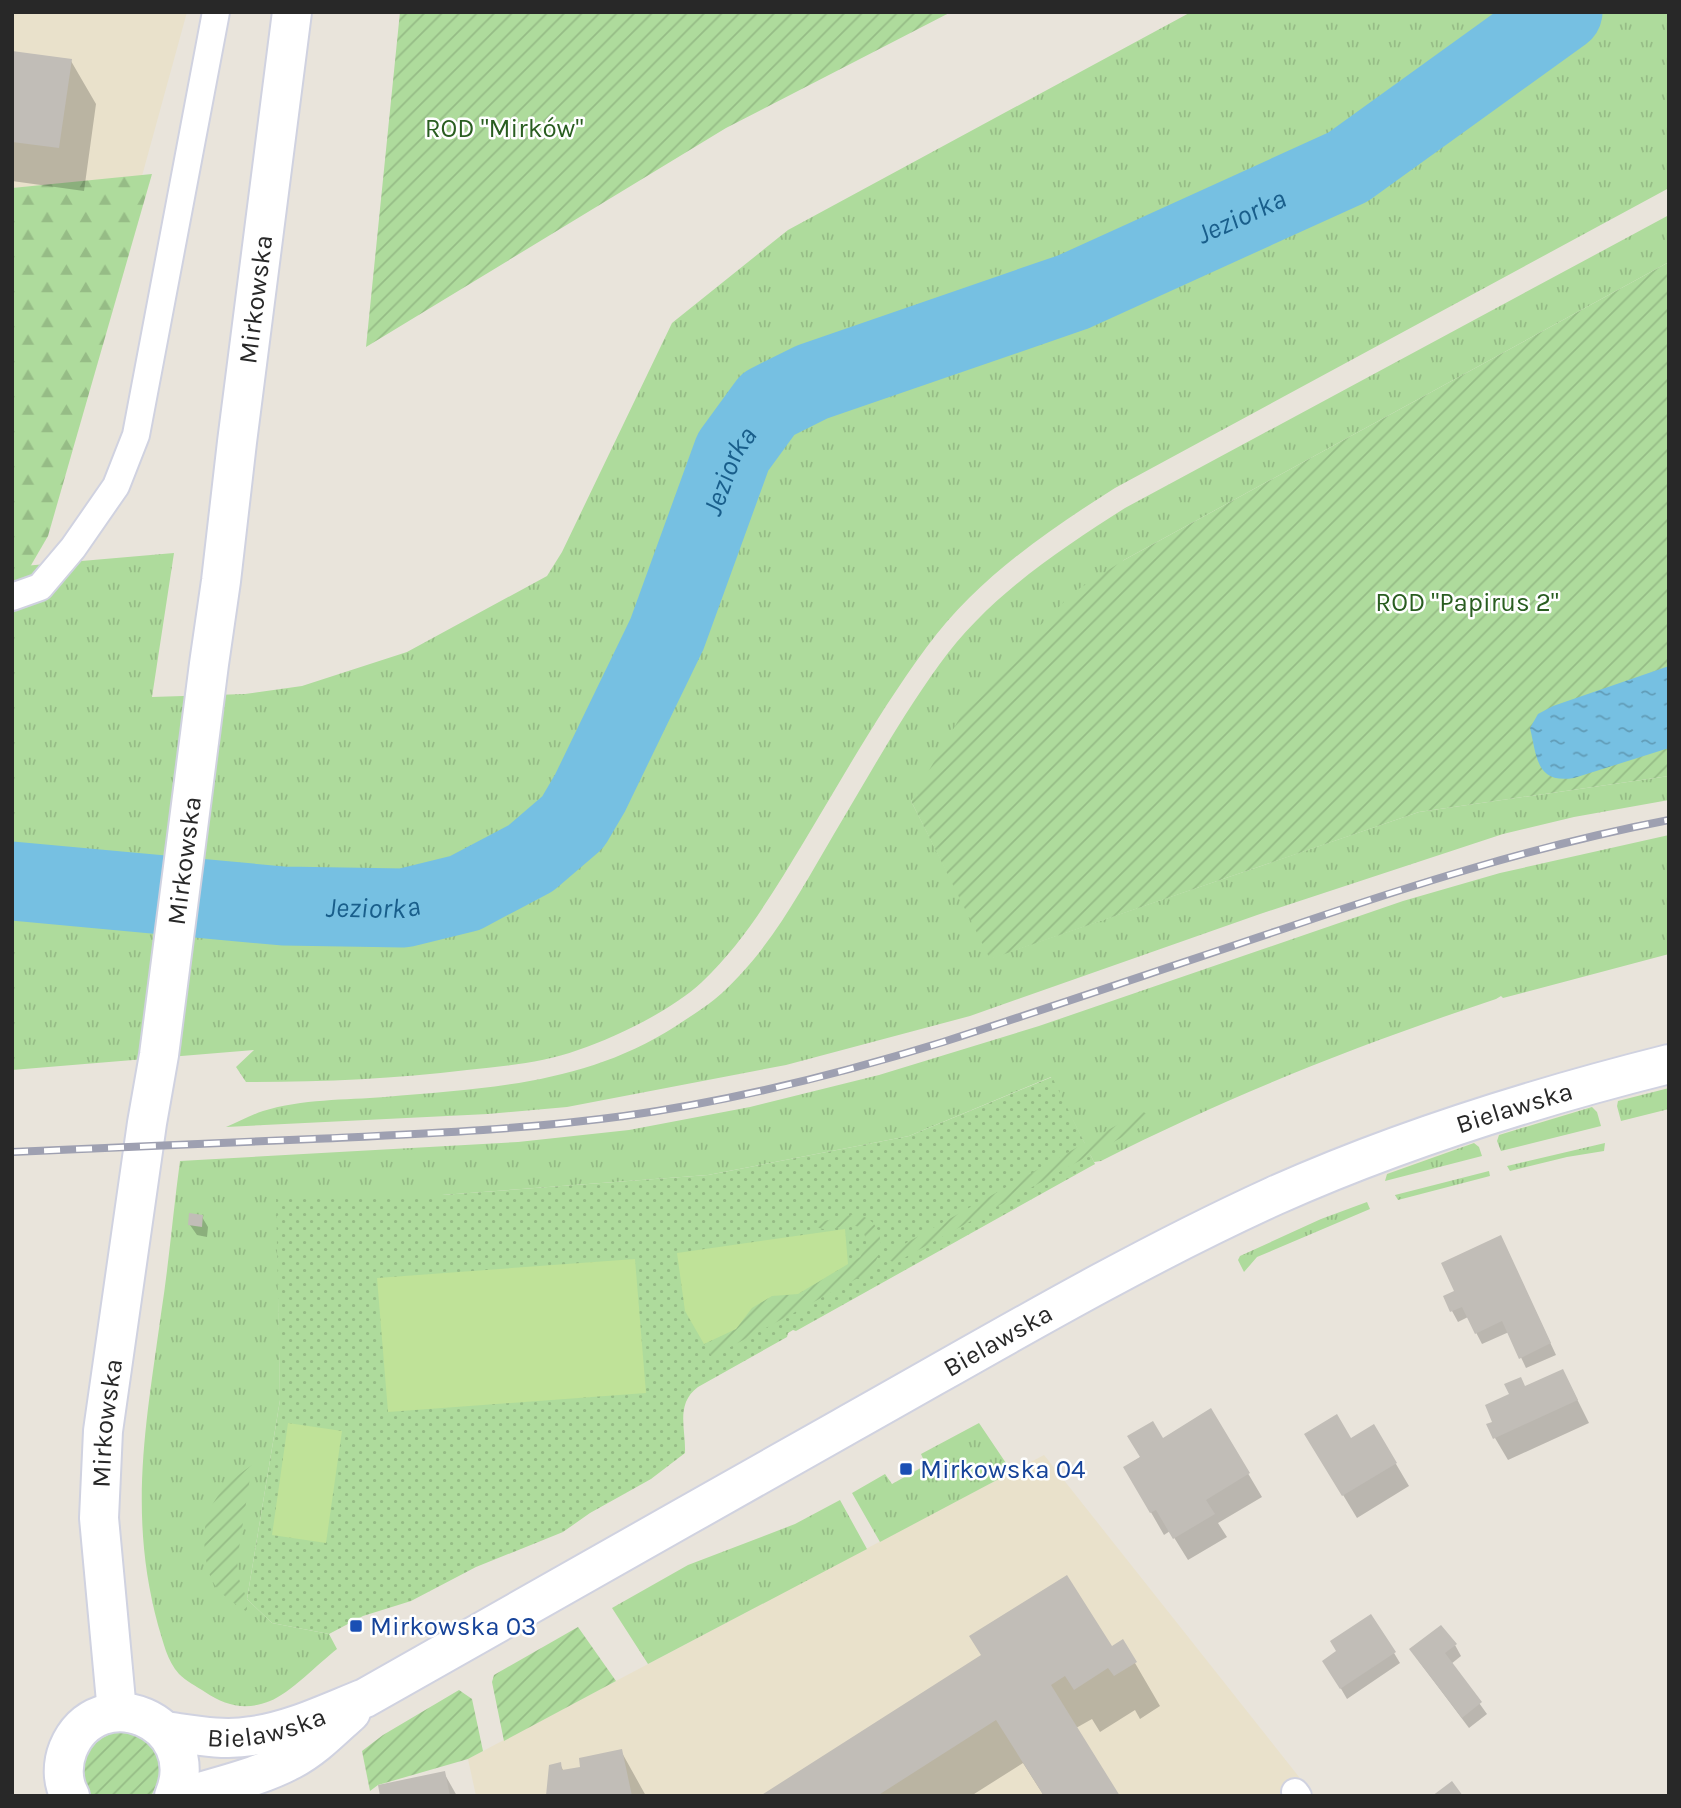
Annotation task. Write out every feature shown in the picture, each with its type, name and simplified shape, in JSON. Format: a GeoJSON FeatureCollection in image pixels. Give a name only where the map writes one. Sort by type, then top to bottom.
{"type":"FeatureCollection","features":[{"type":"Feature","properties":{"kind":"street","name":"Mirkowska"},"geometry":{"type":"LineString","coordinates":[[117,1712],[99,1518],[103,1431],[159,1055],[222,581],[292,12]]}},
{"type":"Feature","properties":{"kind":"street","name":"Bielawska"},"geometry":{"type":"LineString","coordinates":[[165,1731],[212,1738],[251,1737],[280,1730],[365,1698],[1063,1303],[1199,1231],[1350,1164],[1478,1117],[1669,1064]]}},
{"type":"Feature","properties":{"kind":"street","name":"Bielawska"},"geometry":{"type":"LineString","coordinates":[[187,1796],[259,1774],[291,1760],[327,1735],[365,1698]]}},
{"type":"Feature","properties":{"kind":"street"},"geometry":{"type":"LineString","coordinates":[[62,1794],[66,1755],[72,1738],[85,1725],[100,1716],[117,1712],[135,1713],[151,1720],[165,1731],[175,1745],[180,1763],[180,1782],[174,1796]]}},
{"type":"Feature","properties":{"kind":"lane"},"geometry":{"type":"LineString","coordinates":[[12,597],[40,587],[73,548],[116,486],[136,435],[216,12]]}},
{"type":"Feature","properties":{"kind":"shaded area"},"geometry":{"type":"Polygon","coordinates":[[[12,12],[187,12],[142,176],[12,188],[12,12]]]}},
{"type":"Feature","properties":{"kind":"shaded area"},"geometry":{"type":"Polygon","coordinates":[[[1044,1455],[1303,1782],[1291,1796],[476,1796],[468,1759],[1044,1455]]]}},
{"type":"Feature","properties":{"kind":"green space","name":"ROD \"Mirków\""},"geometry":{"type":"Polygon","coordinates":[[[400,12],[951,12],[726,128],[366,347],[400,12]]]}},
{"type":"Feature","properties":{"kind":"green space"},"geometry":{"type":"Polygon","coordinates":[[[1191,12],[1669,12],[1669,188],[1115,488],[1013,559],[989,579],[946,623],[909,671],[770,897],[732,950],[690,992],[643,1022],[593,1044],[551,1058],[412,1076],[246,1082],[236,1067],[254,1050],[12,1070],[12,567],[174,553],[152,697],[245,694],[302,686],[407,652],[547,576],[562,552],[672,323],[788,230],[1191,12]]]}},
{"type":"Feature","properties":{"kind":"green space"},"geometry":{"type":"Polygon","coordinates":[[[152,174],[48,536],[30,567],[12,567],[12,188],[152,174]]]}},
{"type":"Feature","properties":{"kind":"green space"},"geometry":{"type":"Polygon","coordinates":[[[1669,215],[1669,262],[1124,560],[911,801],[991,958],[1419,812],[1669,776],[1669,800],[1574,817],[1503,834],[1260,914],[970,1016],[786,1065],[567,1107],[488,1114],[226,1127],[263,1111],[293,1104],[499,1086],[572,1072],[642,1045],[676,1026],[701,1010],[734,982],[767,943],[898,727],[939,665],[979,618],[1024,578],[1125,508],[1669,215]]]}},
{"type":"Feature","properties":{"kind":"green space","name":"ROD \"Papirus 2\""},"geometry":{"type":"Polygon","coordinates":[[[1669,262],[1669,776],[1419,812],[990,959],[911,801],[978,687],[1074,592],[1124,560],[1669,262]]]}},
{"type":"Feature","properties":{"kind":"green space"},"geometry":{"type":"Polygon","coordinates":[[[1669,835],[1669,954],[1503,998],[1501,996],[1394,1034],[1198,1114],[1101,1161],[1094,1162],[1051,1077],[909,1136],[708,1175],[442,1195],[277,1195],[280,1400],[247,1599],[272,1623],[329,1634],[337,1649],[286,1692],[253,1706],[236,1706],[213,1697],[182,1677],[171,1663],[158,1625],[149,1584],[142,1507],[150,1393],[180,1161],[518,1142],[629,1130],[750,1107],[879,1075],[1039,1026],[1403,901],[1500,873],[1669,835]]]}},
{"type":"Feature","properties":{"kind":"green space"},"geometry":{"type":"Polygon","coordinates":[[[1052,1077],[1095,1164],[796,1331],[793,1330],[787,1337],[698,1387],[686,1401],[684,1409],[685,1453],[651,1479],[590,1513],[563,1532],[476,1567],[411,1601],[363,1616],[329,1634],[272,1623],[247,1599],[280,1400],[276,1195],[442,1195],[708,1175],[909,1136],[1052,1077]]]}},
{"type":"Feature","properties":{"kind":"green space"},"geometry":{"type":"Polygon","coordinates":[[[1669,1088],[1669,1109],[1621,1121],[1618,1101],[1669,1088]]]}},
{"type":"Feature","properties":{"kind":"green space"},"geometry":{"type":"Polygon","coordinates":[[[1592,1107],[1597,1112],[1601,1126],[1501,1151],[1497,1141],[1499,1135],[1592,1107]]]}},
{"type":"Feature","properties":{"kind":"green space"},"geometry":{"type":"Polygon","coordinates":[[[1142,1111],[1150,1116],[1146,1124],[895,1263],[889,1260],[890,1252],[1142,1111]]]}},
{"type":"Feature","properties":{"kind":"green space"},"geometry":{"type":"Polygon","coordinates":[[[1474,1143],[1479,1147],[1482,1156],[1385,1181],[1387,1174],[1474,1143]]]}},
{"type":"Feature","properties":{"kind":"green space"},"geometry":{"type":"Polygon","coordinates":[[[1605,1143],[1604,1151],[1510,1171],[1507,1166],[1605,1143]]]}},
{"type":"Feature","properties":{"kind":"green space"},"geometry":{"type":"Polygon","coordinates":[[[1489,1171],[1490,1176],[1398,1200],[1395,1195],[1489,1171]]]}},
{"type":"Feature","properties":{"kind":"green space"},"geometry":{"type":"Polygon","coordinates":[[[1367,1202],[1370,1209],[1257,1257],[1244,1272],[1238,1260],[1240,1256],[1321,1219],[1367,1202]]]}},
{"type":"Feature","properties":{"kind":"green space"},"geometry":{"type":"Polygon","coordinates":[[[854,1214],[872,1222],[880,1237],[878,1255],[869,1272],[712,1357],[704,1344],[722,1337],[754,1306],[772,1296],[798,1294],[860,1257],[867,1245],[860,1228],[817,1227],[820,1222],[854,1214]]]}},
{"type":"Feature","properties":{"kind":"green space"},"geometry":{"type":"Polygon","coordinates":[[[845,1229],[848,1264],[798,1294],[772,1296],[752,1308],[736,1329],[704,1344],[685,1311],[677,1253],[845,1229]]]}},
{"type":"Feature","properties":{"kind":"green space"},"geometry":{"type":"Polygon","coordinates":[[[635,1259],[646,1393],[388,1412],[377,1278],[635,1259]]]}},
{"type":"Feature","properties":{"kind":"green space"},"geometry":{"type":"Polygon","coordinates":[[[288,1423],[342,1431],[326,1543],[272,1535],[288,1423]]]}},
{"type":"Feature","properties":{"kind":"green space"},"geometry":{"type":"Polygon","coordinates":[[[979,1423],[1012,1472],[880,1542],[852,1493],[885,1474],[892,1484],[926,1465],[921,1454],[979,1423]]]}},
{"type":"Feature","properties":{"kind":"green space"},"geometry":{"type":"Polygon","coordinates":[[[252,1465],[237,1561],[239,1579],[247,1599],[247,1612],[214,1584],[207,1566],[204,1536],[209,1512],[215,1501],[230,1482],[252,1465]]]}},
{"type":"Feature","properties":{"kind":"green space"},"geometry":{"type":"Polygon","coordinates":[[[840,1500],[867,1549],[648,1664],[612,1608],[688,1565],[795,1524],[840,1500]]]}},
{"type":"Feature","properties":{"kind":"green space"},"geometry":{"type":"Polygon","coordinates":[[[578,1627],[616,1681],[504,1741],[492,1682],[494,1675],[578,1627]]]}},
{"type":"Feature","properties":{"kind":"green space"},"geometry":{"type":"Polygon","coordinates":[[[459,1690],[472,1699],[483,1751],[468,1759],[378,1785],[370,1791],[362,1751],[383,1735],[459,1690]]]}},
{"type":"Feature","properties":{"kind":"green space"},"geometry":{"type":"Polygon","coordinates":[[[120,1731],[143,1739],[156,1754],[159,1773],[151,1796],[92,1796],[86,1785],[83,1765],[86,1755],[99,1740],[120,1731]]]}},
{"type":"Feature","properties":{"kind":"water"},"geometry":{"type":"Polygon","coordinates":[[[1669,666],[1669,748],[1574,778],[1552,777],[1540,766],[1530,728],[1538,714],[1553,706],[1669,666]]]}},
{"type":"Feature","properties":{"kind":"building"},"geometry":{"type":"Polygon","coordinates":[[[12,51],[72,59],[59,148],[12,142],[12,51]]]}},
{"type":"Feature","properties":{"kind":"building"},"geometry":{"type":"Polygon","coordinates":[[[189,1213],[203,1215],[202,1227],[188,1225],[189,1213]]]}},
{"type":"Feature","properties":{"kind":"building"},"geometry":{"type":"Polygon","coordinates":[[[1501,1235],[1551,1343],[1519,1359],[1502,1321],[1475,1334],[1462,1307],[1450,1312],[1443,1296],[1454,1291],[1441,1263],[1501,1235]]]}},
{"type":"Feature","properties":{"kind":"building"},"geometry":{"type":"Polygon","coordinates":[[[1563,1369],[1578,1400],[1493,1439],[1486,1424],[1492,1422],[1485,1405],[1509,1394],[1504,1384],[1521,1377],[1525,1386],[1563,1369]]]}},
{"type":"Feature","properties":{"kind":"building"},"geometry":{"type":"Polygon","coordinates":[[[1211,1408],[1250,1473],[1206,1500],[1215,1514],[1173,1539],[1156,1510],[1150,1513],[1123,1467],[1140,1457],[1127,1436],[1153,1421],[1163,1438],[1211,1408]]]}},
{"type":"Feature","properties":{"kind":"building"},"geometry":{"type":"Polygon","coordinates":[[[1337,1414],[1351,1438],[1374,1424],[1397,1463],[1342,1496],[1304,1434],[1337,1414]]]}},
{"type":"Feature","properties":{"kind":"building"},"geometry":{"type":"Polygon","coordinates":[[[1067,1575],[1112,1646],[1123,1639],[1137,1662],[1114,1676],[1108,1668],[1074,1690],[1065,1676],[1051,1685],[1120,1796],[1044,1796],[996,1720],[877,1796],[760,1796],[981,1655],[969,1636],[1067,1575]]]}},
{"type":"Feature","properties":{"kind":"building"},"geometry":{"type":"Polygon","coordinates":[[[1371,1614],[1396,1652],[1340,1689],[1322,1661],[1336,1651],[1330,1641],[1371,1614]]]}},
{"type":"Feature","properties":{"kind":"building"},"geometry":{"type":"Polygon","coordinates":[[[1441,1625],[1457,1644],[1445,1653],[1482,1702],[1462,1718],[1409,1649],[1441,1625]]]}},
{"type":"Feature","properties":{"kind":"building"},"geometry":{"type":"Polygon","coordinates":[[[622,1749],[632,1796],[546,1796],[549,1765],[561,1762],[562,1770],[580,1767],[579,1758],[622,1749]]]}},
{"type":"Feature","properties":{"kind":"building"},"geometry":{"type":"Polygon","coordinates":[[[445,1771],[450,1796],[380,1796],[378,1785],[445,1771]]]}},
{"type":"Feature","properties":{"kind":"building"},"geometry":{"type":"Polygon","coordinates":[[[1452,1781],[1463,1796],[1432,1796],[1452,1781]]]}},
{"type":"Feature","properties":{"kind":"waterway","name":"Jeziorka"},"geometry":{"type":"LineString","coordinates":[[12,881],[283,906],[404,908],[465,893],[531,858],[573,822],[590,793],[667,634],[733,452],[768,404],[812,382],[1073,292],[1348,167],[1563,12]]}},
{"type":"Feature","properties":{"kind":"railway"},"geometry":{"type":"LineString","coordinates":[[12,1152],[508,1128],[585,1121],[705,1103],[825,1076],[943,1042],[1476,867],[1572,841],[1669,820]]}},
{"type":"Feature","properties":{"kind":"place","name":"Mirkowska 04"},"geometry":{"type":"Point","coordinates":[906,1469]}},
{"type":"Feature","properties":{"kind":"place","name":"Mirkowska 03"},"geometry":{"type":"Point","coordinates":[356,1626]}}]}
